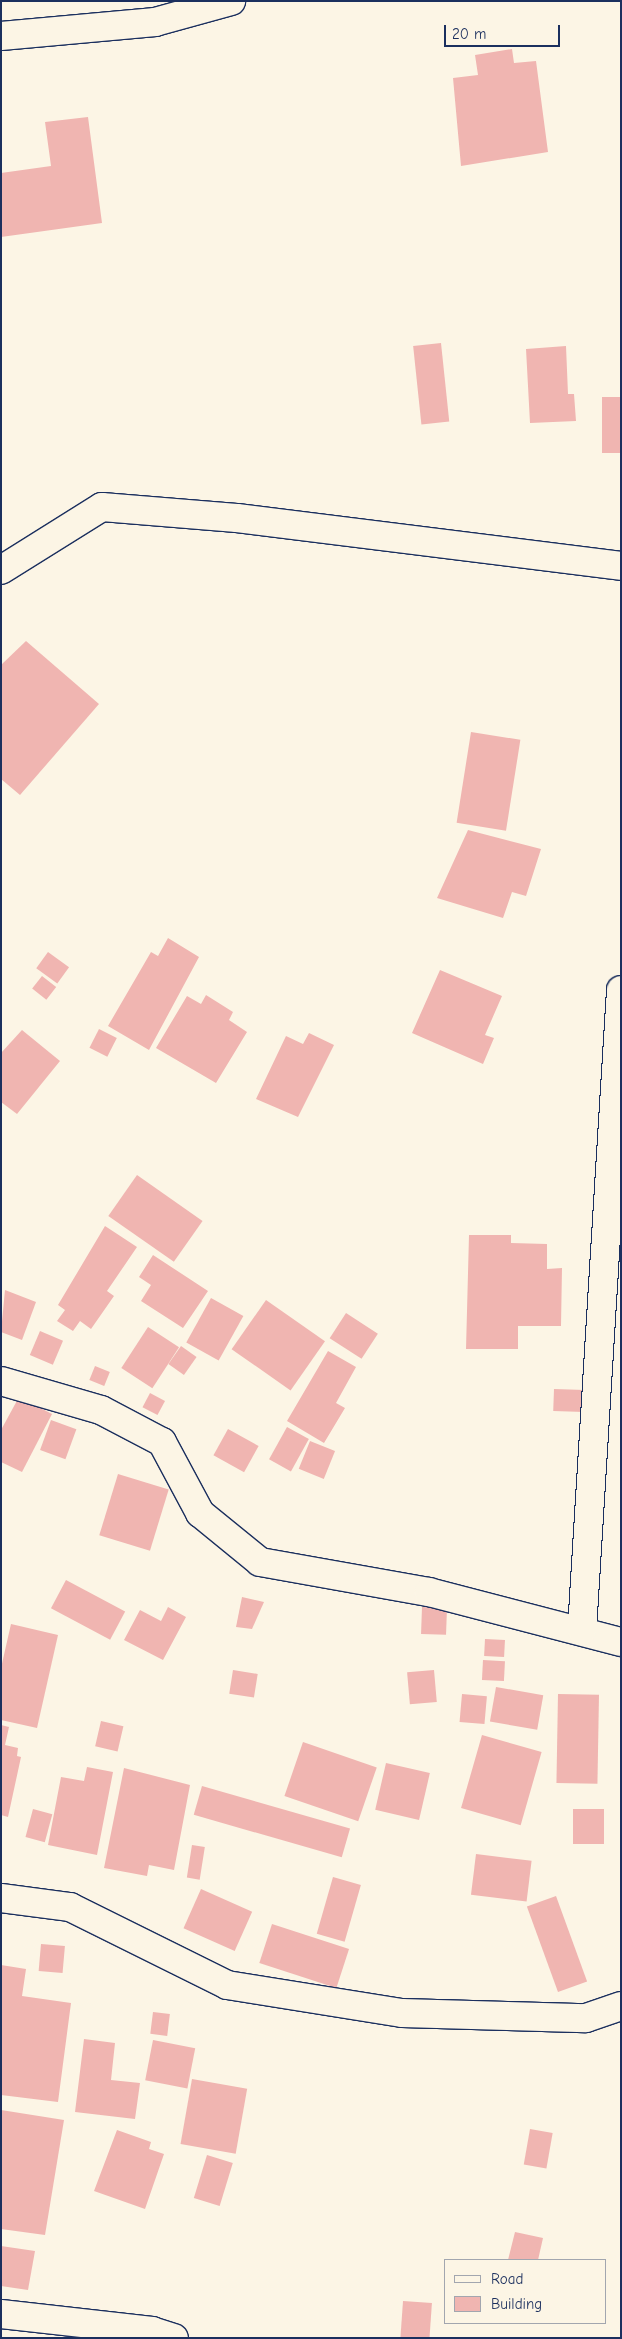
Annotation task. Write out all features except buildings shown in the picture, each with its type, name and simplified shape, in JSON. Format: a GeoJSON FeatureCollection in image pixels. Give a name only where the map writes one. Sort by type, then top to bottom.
{"type":"FeatureCollection","features":[{"type":"Feature","properties":{"kind":"street"},"geometry":{"type":"LineString","coordinates":[[1,36],[155,22],[231,1]]}},
{"type":"Feature","properties":{"kind":"street"},"geometry":{"type":"LineString","coordinates":[[1,570],[102,507],[237,518],[621,566]]}},
{"type":"Feature","properties":{"kind":"street"},"geometry":{"type":"LineString","coordinates":[[582,1630],[621,990]]}},
{"type":"Feature","properties":{"kind":"street"},"geometry":{"type":"LineString","coordinates":[[1,1381],[101,1410],[162,1442],[200,1513],[260,1562],[428,1592],[582,1630],[621,1642]]}},
{"type":"Feature","properties":{"kind":"street"},"geometry":{"type":"LineString","coordinates":[[1,1898],[70,1907],[227,1985],[402,2013],[586,2018],[621,2006]]}},
{"type":"Feature","properties":{"kind":"street"},"geometry":{"type":"LineString","coordinates":[[1,2314],[152,2331],[174,2338]]}}]}
